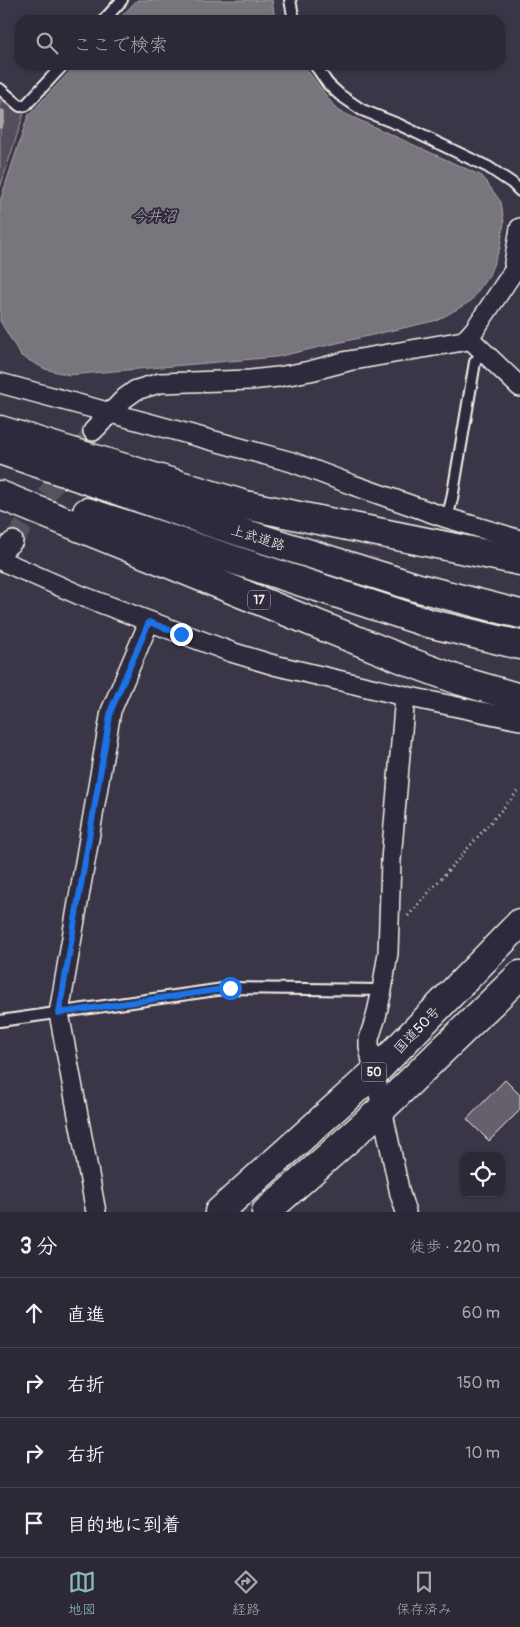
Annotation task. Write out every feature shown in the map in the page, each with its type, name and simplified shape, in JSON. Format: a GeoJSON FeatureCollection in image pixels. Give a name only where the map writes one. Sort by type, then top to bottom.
{"type":"FeatureCollection","features":[{"type":"Feature","properties":{"kind":"highway"},"geometry":{"type":"LineString","coordinates":[[0,430],[246,505],[520,561]]}},
{"type":"Feature","properties":{"kind":"highway","name":"上武道路"},"geometry":{"type":"LineString","coordinates":[[0,450],[221,526],[419,588],[520,614]]}},
{"type":"Feature","properties":{"kind":"highway","name":"上武道路"},"geometry":{"type":"LineString","coordinates":[[0,484],[428,623],[520,644]]}},
{"type":"Feature","properties":{"kind":"highway","name":"17"},"geometry":{"type":"LineString","coordinates":[[0,494],[415,664],[461,681],[520,698]]}},
{"type":"Feature","properties":{"kind":"highway","name":"国道50号"},"geometry":{"type":"LineString","coordinates":[[219,1212],[375,1072],[520,923]]}},
{"type":"Feature","properties":{"kind":"highway","name":"50"},"geometry":{"type":"LineString","coordinates":[[266,1212],[383,1108],[520,975]]}},
{"type":"Feature","properties":{"kind":"street"},"geometry":{"type":"LineString","coordinates":[[93,431],[125,398],[136,390],[160,382],[250,380],[278,377],[348,361],[463,341],[468,337],[517,268],[514,263],[520,228]]}},
{"type":"Feature","properties":{"kind":"street"},"geometry":{"type":"LineString","coordinates":[[468,337],[520,387]]}},
{"type":"Feature","properties":{"kind":"street"},"geometry":{"type":"LineString","coordinates":[[0,383],[292,462],[447,518],[520,540]]}},
{"type":"Feature","properties":{"kind":"street"},"geometry":{"type":"LineString","coordinates":[[0,560],[82,596],[231,652],[274,665],[405,696],[520,720]]}},
{"type":"Feature","properties":{"kind":"street"},"geometry":{"type":"LineString","coordinates":[[96,1212],[59,1013],[111,710],[149,622]]}},
{"type":"Feature","properties":{"kind":"street"},"geometry":{"type":"LineString","coordinates":[[405,696],[391,860],[388,953],[376,1017],[369,1038],[400,1194],[406,1212]]}},
{"type":"Feature","properties":{"kind":"lane"},"geometry":{"type":"LineString","coordinates":[[108,15],[122,0]]}},
{"type":"Feature","properties":{"kind":"lane"},"geometry":{"type":"LineString","coordinates":[[290,0],[293,15]]}},
{"type":"Feature","properties":{"kind":"lane"},"geometry":{"type":"LineString","coordinates":[[0,89],[20,106],[26,105],[58,70]]}},
{"type":"Feature","properties":{"kind":"lane"},"geometry":{"type":"LineString","coordinates":[[319,70],[328,84],[362,110],[400,125],[488,167],[512,183],[520,191]]}},
{"type":"Feature","properties":{"kind":"lane"},"geometry":{"type":"LineString","coordinates":[[447,518],[476,362],[483,352]]}},
{"type":"Feature","properties":{"kind":"lane"},"geometry":{"type":"LineString","coordinates":[[0,1021],[230,988],[382,990]]}},
{"type":"Feature","properties":{"kind":"path"},"geometry":{"type":"LineString","coordinates":[[388,929],[396,926],[406,918],[520,789]]}},
{"type":"Feature","properties":{"kind":"shaded area"},"geometry":{"type":"Polygon","coordinates":[[[0,95],[17,110],[24,113],[0,188],[0,95]]]}},
{"type":"Feature","properties":{"kind":"water"},"geometry":{"type":"Polygon","coordinates":[[[137,0],[272,0],[274,15],[123,15],[137,0]]]}},
{"type":"Feature","properties":{"kind":"water","name":"今井沼"},"geometry":{"type":"Polygon","coordinates":[[[71,70],[307,70],[337,110],[482,176],[501,202],[504,222],[500,248],[489,275],[471,301],[438,320],[276,357],[69,375],[45,369],[21,356],[0,321],[0,201],[28,116],[71,70]]]}},
{"type":"Feature","properties":{"kind":"building"},"geometry":{"type":"Polygon","coordinates":[[[505,1080],[520,1095],[520,1110],[489,1141],[467,1119],[505,1080]]]}},
{"type":"Feature","properties":{"kind":"waterway"},"geometry":{"type":"LineString","coordinates":[[0,126],[2,112]]}},
{"type":"Feature","properties":{"kind":"tunnel"},"geometry":{"type":"LineString","coordinates":[[13,541],[93,431]]}},
{"type":"Feature","properties":{"kind":"route"},"geometry":{"type":"LineString","coordinates":[[181,634],[149,622],[111,710],[59,1013],[230,988]]}}]}
